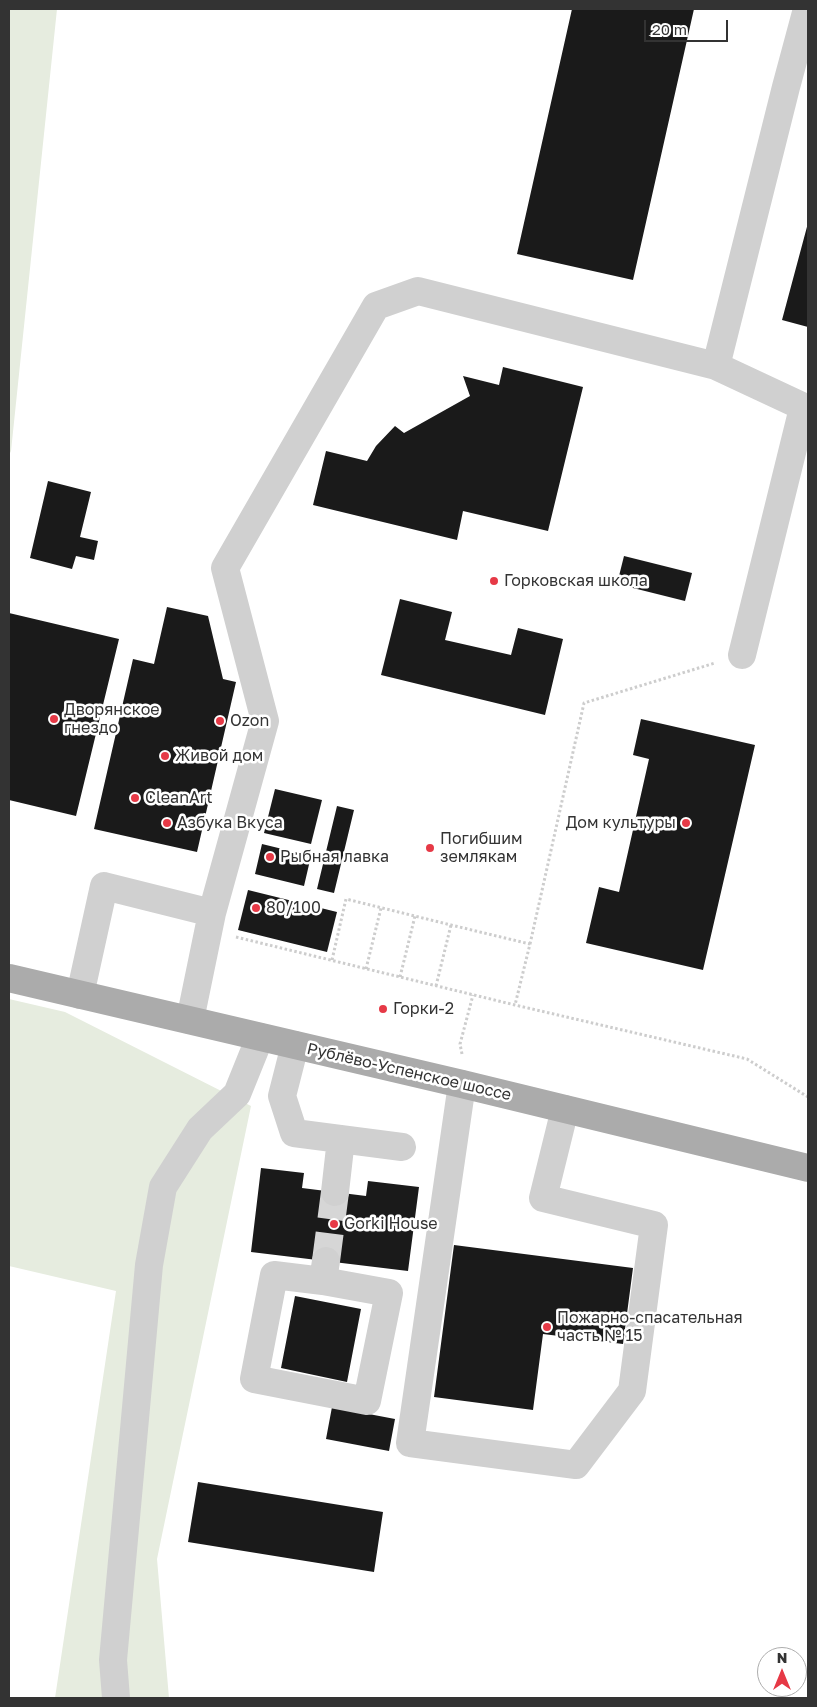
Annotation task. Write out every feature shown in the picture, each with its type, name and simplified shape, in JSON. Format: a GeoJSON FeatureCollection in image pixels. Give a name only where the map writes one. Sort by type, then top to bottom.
{"type":"FeatureCollection","features":[{"type":"Feature","properties":{"kind":"main road","name":"Рублёво-Успенское шоссе"},"geometry":{"type":"LineString","coordinates":[[9,978],[565,1108],[808,1168]]}},
{"type":"Feature","properties":{"kind":"street"},"geometry":{"type":"LineString","coordinates":[[716,366],[783,96],[807,9]]}},
{"type":"Feature","properties":{"kind":"street"},"geometry":{"type":"LineString","coordinates":[[190,1020],[210,922],[265,721],[226,568],[376,306],[418,291],[716,366],[805,409],[742,654]]}},
{"type":"Feature","properties":{"kind":"street"},"geometry":{"type":"LineString","coordinates":[[80,994],[104,886],[210,922]]}},
{"type":"Feature","properties":{"kind":"street"},"geometry":{"type":"LineString","coordinates":[[116,1698],[113,1660],[148,1275],[163,1187],[200,1129],[237,1094],[260,1037]]}},
{"type":"Feature","properties":{"kind":"street"},"geometry":{"type":"LineString","coordinates":[[294,1045],[282,1096],[294,1133],[402,1147]]}},
{"type":"Feature","properties":{"kind":"street"},"geometry":{"type":"LineString","coordinates":[[462,1084],[410,1443],[576,1464],[632,1391],[654,1225],[543,1198],[565,1108]]}},
{"type":"Feature","properties":{"kind":"street"},"geometry":{"type":"LineString","coordinates":[[334,1192],[341,1140]]}},
{"type":"Feature","properties":{"kind":"street"},"geometry":{"type":"LineString","coordinates":[[325,1271],[388,1293],[367,1401],[254,1379],[274,1275],[325,1271]]}},
{"type":"Feature","properties":{"kind":"path"},"geometry":{"type":"LineString","coordinates":[[514,1005],[530,944],[584,703],[742,654]]}},
{"type":"Feature","properties":{"kind":"path"},"geometry":{"type":"LineString","coordinates":[[332,960],[346,899],[530,944]]}},
{"type":"Feature","properties":{"kind":"path"},"geometry":{"type":"LineString","coordinates":[[366,969],[381,908]]}},
{"type":"Feature","properties":{"kind":"path"},"geometry":{"type":"LineString","coordinates":[[400,977],[415,916]]}},
{"type":"Feature","properties":{"kind":"path"},"geometry":{"type":"LineString","coordinates":[[210,922],[366,969],[747,1059],[808,1097]]}},
{"type":"Feature","properties":{"kind":"path"},"geometry":{"type":"LineString","coordinates":[[436,986],[451,925]]}},
{"type":"Feature","properties":{"kind":"path"},"geometry":{"type":"LineString","coordinates":[[462,1054],[460,1044],[473,995]]}},
{"type":"Feature","properties":{"kind":"shaded area"},"geometry":{"type":"Polygon","coordinates":[[[9,9],[57,9],[11,451],[9,455],[9,9]]]}},
{"type":"Feature","properties":{"kind":"shaded area"},"geometry":{"type":"Polygon","coordinates":[[[9,999],[65,1012],[251,1106],[157,1559],[169,1698],[55,1698],[116,1291],[9,1266],[9,999]]]}},
{"type":"Feature","properties":{"kind":"building"},"geometry":{"type":"Polygon","coordinates":[[[572,9],[694,9],[633,280],[517,254],[572,9]]]}},
{"type":"Feature","properties":{"kind":"building"},"geometry":{"type":"Polygon","coordinates":[[[808,223],[808,327],[782,320],[808,223]]]}},
{"type":"Feature","properties":{"kind":"building"},"geometry":{"type":"Polygon","coordinates":[[[503,367],[583,387],[548,531],[463,511],[457,540],[313,505],[326,451],[367,461],[376,446],[395,426],[404,433],[470,396],[463,376],[499,385],[503,367]]]}},
{"type":"Feature","properties":{"kind":"building"},"geometry":{"type":"Polygon","coordinates":[[[48,481],[91,492],[80,537],[98,541],[94,560],[76,556],[72,569],[30,558],[48,481]]]}},
{"type":"Feature","properties":{"kind":"building"},"geometry":{"type":"Polygon","coordinates":[[[624,556],[692,573],[685,601],[617,584],[624,556]]]}},
{"type":"Feature","properties":{"kind":"building"},"geometry":{"type":"Polygon","coordinates":[[[400,599],[452,612],[445,640],[511,655],[518,628],[563,639],[545,715],[381,675],[400,599]]]}},
{"type":"Feature","properties":{"kind":"building","name":"Живой дом"},"geometry":{"type":"Polygon","coordinates":[[[167,607],[208,616],[223,679],[236,682],[197,852],[94,829],[133,659],[154,664],[167,607]]]}},
{"type":"Feature","properties":{"kind":"building","name":"Дворянское гнездо"},"geometry":{"type":"Polygon","coordinates":[[[9,613],[119,639],[76,816],[9,800],[9,613]]]}},
{"type":"Feature","properties":{"kind":"building","name":"Дом культуры"},"geometry":{"type":"Polygon","coordinates":[[[641,719],[755,745],[703,970],[586,943],[599,887],[619,892],[649,759],[633,755],[641,719]]]}},
{"type":"Feature","properties":{"kind":"building"},"geometry":{"type":"Polygon","coordinates":[[[275,789],[322,800],[311,844],[264,833],[275,789]]]}},
{"type":"Feature","properties":{"kind":"building"},"geometry":{"type":"Polygon","coordinates":[[[337,806],[354,810],[334,893],[317,889],[337,806]]]}},
{"type":"Feature","properties":{"kind":"building"},"geometry":{"type":"Polygon","coordinates":[[[262,844],[311,856],[304,886],[255,874],[262,844]]]}},
{"type":"Feature","properties":{"kind":"building"},"geometry":{"type":"Polygon","coordinates":[[[248,890],[337,912],[327,952],[238,930],[248,890]]]}},
{"type":"Feature","properties":{"kind":"building","name":"Gorki House"},"geometry":{"type":"Polygon","coordinates":[[[261,1168],[304,1173],[302,1188],[366,1196],[368,1181],[419,1187],[408,1271],[251,1252],[261,1168]]]}},
{"type":"Feature","properties":{"kind":"building"},"geometry":{"type":"Polygon","coordinates":[[[454,1245],[633,1268],[623,1344],[543,1334],[533,1410],[434,1397],[454,1245]]]}},
{"type":"Feature","properties":{"kind":"building"},"geometry":{"type":"Polygon","coordinates":[[[295,1296],[361,1309],[347,1382],[281,1368],[295,1296]]]}},
{"type":"Feature","properties":{"kind":"building"},"geometry":{"type":"Polygon","coordinates":[[[332,1407],[395,1419],[389,1451],[326,1439],[332,1407]]]}},
{"type":"Feature","properties":{"kind":"building"},"geometry":{"type":"Polygon","coordinates":[[[198,1482],[383,1512],[374,1572],[188,1542],[198,1482]]]}},
{"type":"Feature","properties":{"kind":"tunnel"},"geometry":{"type":"LineString","coordinates":[[326,1261],[335,1192]]}},
{"type":"Feature","properties":{"kind":"place","name":"Горковская школа"},"geometry":{"type":"Point","coordinates":[494,581]}},
{"type":"Feature","properties":{"kind":"place","name":"Дворянское гнездо"},"geometry":{"type":"Point","coordinates":[54,719]}},
{"type":"Feature","properties":{"kind":"place","name":"Ozon"},"geometry":{"type":"Point","coordinates":[220,721]}},
{"type":"Feature","properties":{"kind":"place","name":"Живой дом"},"geometry":{"type":"Point","coordinates":[165,756]}},
{"type":"Feature","properties":{"kind":"place","name":"CleanArt"},"geometry":{"type":"Point","coordinates":[135,798]}},
{"type":"Feature","properties":{"kind":"place","name":"Азбука Вкуса"},"geometry":{"type":"Point","coordinates":[167,823]}},
{"type":"Feature","properties":{"kind":"place","name":"Дом культуры"},"geometry":{"type":"Point","coordinates":[686,823]}},
{"type":"Feature","properties":{"kind":"place","name":"Погибшим землякам"},"geometry":{"type":"Point","coordinates":[430,848]}},
{"type":"Feature","properties":{"kind":"place","name":"Рыбная лавка"},"geometry":{"type":"Point","coordinates":[270,857]}},
{"type":"Feature","properties":{"kind":"place","name":"80/100"},"geometry":{"type":"Point","coordinates":[256,908]}},
{"type":"Feature","properties":{"kind":"place","name":"Горки-2"},"geometry":{"type":"Point","coordinates":[383,1009]}},
{"type":"Feature","properties":{"kind":"place","name":"Gorki House"},"geometry":{"type":"Point","coordinates":[334,1224]}},
{"type":"Feature","properties":{"kind":"place","name":"Пожарно-спасательная часть № 15"},"geometry":{"type":"Point","coordinates":[547,1327]}}]}
